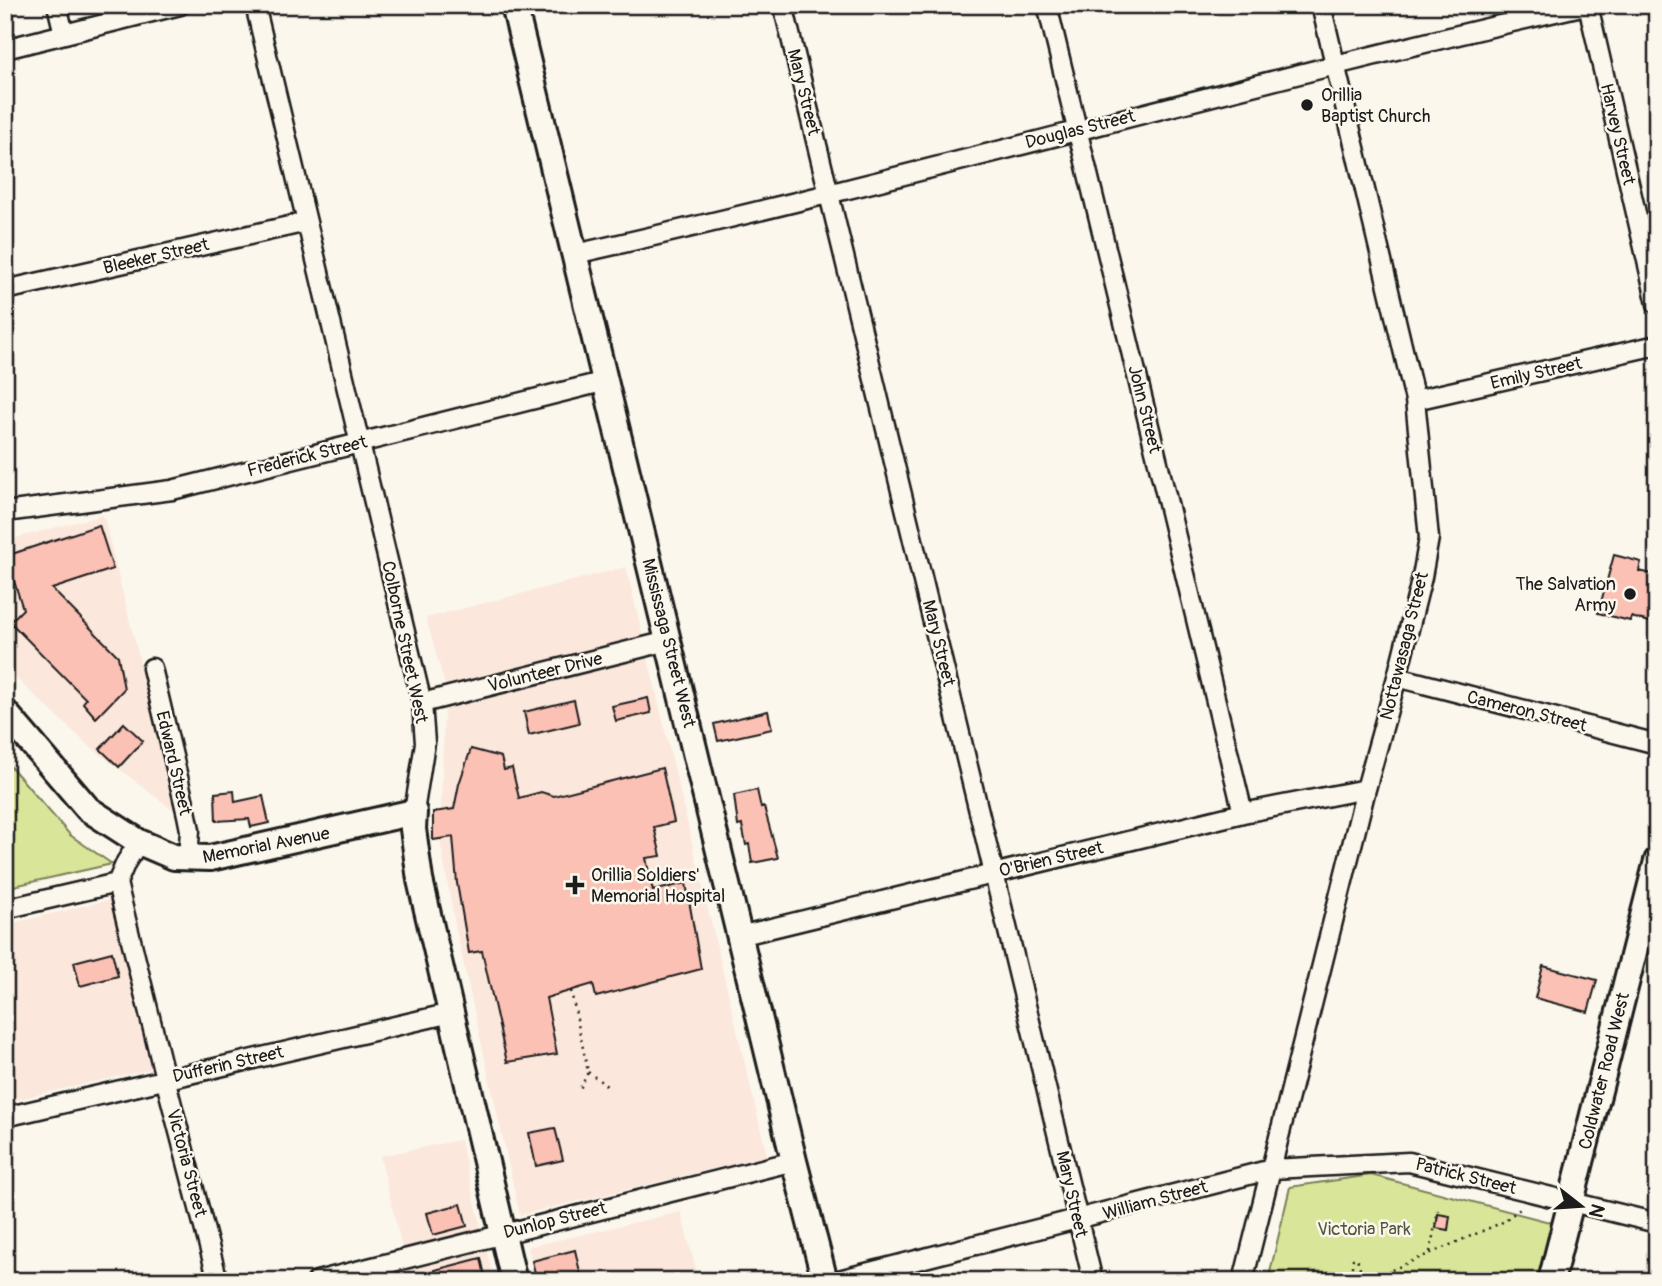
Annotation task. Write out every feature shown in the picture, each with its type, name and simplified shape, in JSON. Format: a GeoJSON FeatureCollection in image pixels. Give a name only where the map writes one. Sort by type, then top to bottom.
{"type":"FeatureCollection","features":[{"type":"Feature","properties":{"kind":"main road","name":"Mississaga Street West"},"geometry":{"type":"LineString","coordinates":[[514,5],[793,1161],[825,1281]]}},
{"type":"Feature","properties":{"kind":"main road","name":"Memorial Avenue"},"geometry":{"type":"LineString","coordinates":[[5,712],[88,808],[159,852],[188,859],[210,858],[414,812]]}},
{"type":"Feature","properties":{"kind":"main road","name":"Colborne Street West"},"geometry":{"type":"LineString","coordinates":[[414,812],[413,829],[420,880],[514,1281]]}},
{"type":"Feature","properties":{"kind":"main road","name":"Coldwater Road West"},"geometry":{"type":"LineString","coordinates":[[1551,1281],[1657,861]]}},
{"type":"Feature","properties":{"kind":"street"},"geometry":{"type":"LineString","coordinates":[[57,5],[64,34]]}},
{"type":"Feature","properties":{"kind":"street"},"geometry":{"type":"LineString","coordinates":[[5,49],[180,5]]}},
{"type":"Feature","properties":{"kind":"street","name":"Colborne Street West"},"geometry":{"type":"LineString","coordinates":[[255,5],[422,703],[425,743],[414,812]]}},
{"type":"Feature","properties":{"kind":"street","name":"Mary Street"},"geometry":{"type":"LineString","coordinates":[[783,5],[1093,1281]]}},
{"type":"Feature","properties":{"kind":"street","name":"John Street"},"geometry":{"type":"LineString","coordinates":[[1047,5],[1243,813]]}},
{"type":"Feature","properties":{"kind":"street","name":"Nottawasaga Street"},"geometry":{"type":"LineString","coordinates":[[1243,1281],[1366,789],[1397,677],[1429,538],[1415,400],[1321,5]]}},
{"type":"Feature","properties":{"kind":"street","name":"Douglas Street"},"geometry":{"type":"LineString","coordinates":[[575,254],[1587,5]]}},
{"type":"Feature","properties":{"kind":"street","name":"Harvey Street"},"geometry":{"type":"LineString","coordinates":[[1587,5],[1657,304]]}},
{"type":"Feature","properties":{"kind":"street","name":"Bleeker Street"},"geometry":{"type":"LineString","coordinates":[[5,290],[307,222]]}},
{"type":"Feature","properties":{"kind":"street","name":"Emily Street"},"geometry":{"type":"LineString","coordinates":[[1415,400],[1657,345]]}},
{"type":"Feature","properties":{"kind":"street","name":"Frederick Street"},"geometry":{"type":"LineString","coordinates":[[5,512],[172,490],[606,381]]}},
{"type":"Feature","properties":{"kind":"street","name":"Volunteer Drive"},"geometry":{"type":"LineString","coordinates":[[422,703],[668,641]]}},
{"type":"Feature","properties":{"kind":"street","name":"Edward Street"},"geometry":{"type":"LineString","coordinates":[[152,668],[190,830],[188,859]]}},
{"type":"Feature","properties":{"kind":"street","name":"Cameron Street"},"geometry":{"type":"LineString","coordinates":[[1397,677],[1657,744]]}},
{"type":"Feature","properties":{"kind":"street","name":"O'Brien Street"},"geometry":{"type":"LineString","coordinates":[[739,936],[1243,813],[1366,789]]}},
{"type":"Feature","properties":{"kind":"street"},"geometry":{"type":"LineString","coordinates":[[5,909],[117,883],[139,842]]}},
{"type":"Feature","properties":{"kind":"street","name":"Victoria Street"},"geometry":{"type":"LineString","coordinates":[[117,883],[218,1281]]}},
{"type":"Feature","properties":{"kind":"street","name":"Dufferin Street"},"geometry":{"type":"LineString","coordinates":[[5,1117],[451,1013]]}},
{"type":"Feature","properties":{"kind":"street","name":"Dunlop Street"},"geometry":{"type":"LineString","coordinates":[[317,1281],[793,1161]]}},
{"type":"Feature","properties":{"kind":"street","name":"Patrick Street"},"geometry":{"type":"LineString","coordinates":[[1272,1170],[1409,1162],[1657,1223]]}},
{"type":"Feature","properties":{"kind":"street","name":"William Street"},"geometry":{"type":"LineString","coordinates":[[835,1281],[1272,1170]]}},
{"type":"Feature","properties":{"kind":"path"},"geometry":{"type":"LineString","coordinates":[[571,991],[589,1072],[607,1086]]}},
{"type":"Feature","properties":{"kind":"path"},"geometry":{"type":"LineString","coordinates":[[579,1091],[589,1072]]}},
{"type":"Feature","properties":{"kind":"path"},"geometry":{"type":"LineString","coordinates":[[1350,1281],[1353,1259],[1357,1258],[1365,1281],[1501,1223],[1539,1194]]}},
{"type":"Feature","properties":{"kind":"path"},"geometry":{"type":"LineString","coordinates":[[1430,1253],[1438,1210]]}},
{"type":"Feature","properties":{"kind":"shaded area"},"geometry":{"type":"Polygon","coordinates":[[[103,515],[173,810],[87,744],[5,668],[5,541],[103,515]]]}},
{"type":"Feature","properties":{"kind":"shaded area","name":"Orillia Soldiers' Memorial Hospital"},"geometry":{"type":"Polygon","coordinates":[[[626,567],[767,1156],[520,1215],[456,930],[440,840],[445,685],[426,618],[626,567]]]}},
{"type":"Feature","properties":{"kind":"shaded area"},"geometry":{"type":"Polygon","coordinates":[[[117,898],[156,1068],[5,1102],[5,925],[117,898]]]}},
{"type":"Feature","properties":{"kind":"shaded area"},"geometry":{"type":"Polygon","coordinates":[[[460,1140],[494,1281],[410,1281],[380,1156],[460,1140]]]}},
{"type":"Feature","properties":{"kind":"shaded area"},"geometry":{"type":"Polygon","coordinates":[[[681,1212],[699,1281],[536,1281],[528,1247],[681,1212]]]}},
{"type":"Feature","properties":{"kind":"green space"},"geometry":{"type":"Polygon","coordinates":[[[5,760],[70,835],[112,864],[5,888],[5,760]]]}},
{"type":"Feature","properties":{"kind":"green space","name":"Victoria Park"},"geometry":{"type":"Polygon","coordinates":[[[1371,1175],[1557,1224],[1540,1281],[1268,1281],[1290,1187],[1371,1175]]]}},
{"type":"Feature","properties":{"kind":"building"},"geometry":{"type":"Polygon","coordinates":[[[99,525],[113,569],[52,589],[118,656],[124,689],[96,718],[83,703],[86,699],[10,622],[23,609],[6,556],[99,525]]]}},
{"type":"Feature","properties":{"kind":"building","name":"The Salvation Army"},"geometry":{"type":"Polygon","coordinates":[[[1614,555],[1641,562],[1639,571],[1657,575],[1657,624],[1631,617],[1630,621],[1598,613],[1614,555]]]}},
{"type":"Feature","properties":{"kind":"building"},"geometry":{"type":"Polygon","coordinates":[[[648,698],[651,713],[616,721],[612,706],[648,698]]]}},
{"type":"Feature","properties":{"kind":"building"},"geometry":{"type":"Polygon","coordinates":[[[574,700],[579,723],[529,735],[524,712],[574,700]]]}},
{"type":"Feature","properties":{"kind":"building"},"geometry":{"type":"Polygon","coordinates":[[[768,711],[772,729],[718,741],[714,724],[768,711]]]}},
{"type":"Feature","properties":{"kind":"building"},"geometry":{"type":"Polygon","coordinates":[[[124,723],[143,741],[119,767],[100,749],[124,723]]]}},
{"type":"Feature","properties":{"kind":"building"},"geometry":{"type":"Polygon","coordinates":[[[471,749],[501,757],[504,770],[512,768],[519,798],[541,792],[554,796],[662,768],[674,822],[654,827],[661,856],[646,858],[653,891],[686,883],[701,969],[596,997],[593,984],[546,998],[557,1054],[507,1062],[482,951],[469,953],[457,883],[453,837],[433,840],[433,812],[454,809],[471,749]]]}},
{"type":"Feature","properties":{"kind":"building"},"geometry":{"type":"Polygon","coordinates":[[[757,790],[778,858],[752,863],[742,825],[738,826],[734,795],[757,790]]]}},
{"type":"Feature","properties":{"kind":"building"},"geometry":{"type":"Polygon","coordinates":[[[234,791],[235,802],[263,796],[269,823],[251,827],[249,819],[216,821],[215,793],[234,791]]]}},
{"type":"Feature","properties":{"kind":"building"},"geometry":{"type":"Polygon","coordinates":[[[112,952],[118,976],[80,986],[74,962],[112,952]]]}},
{"type":"Feature","properties":{"kind":"building"},"geometry":{"type":"Polygon","coordinates":[[[1543,966],[1597,980],[1588,1012],[1535,998],[1543,966]]]}},
{"type":"Feature","properties":{"kind":"building"},"geometry":{"type":"Polygon","coordinates":[[[555,1128],[563,1160],[536,1166],[529,1133],[555,1128]]]}},
{"type":"Feature","properties":{"kind":"building"},"geometry":{"type":"Polygon","coordinates":[[[461,1204],[467,1226],[433,1235],[427,1213],[461,1204]]]}},
{"type":"Feature","properties":{"kind":"building"},"geometry":{"type":"Polygon","coordinates":[[[1438,1214],[1450,1216],[1448,1230],[1436,1228],[1438,1214]]]}},
{"type":"Feature","properties":{"kind":"building"},"geometry":{"type":"Polygon","coordinates":[[[575,1250],[582,1281],[537,1281],[532,1261],[575,1250]]]}},
{"type":"Feature","properties":{"kind":"building"},"geometry":{"type":"Polygon","coordinates":[[[481,1258],[485,1276],[467,1281],[437,1281],[435,1270],[481,1258]]]}},
{"type":"Feature","properties":{"kind":"place","name":"Orillia Baptist Church"},"geometry":{"type":"Point","coordinates":[1307,105]}},
{"type":"Feature","properties":{"kind":"place","name":"The Salvation Army"},"geometry":{"type":"Point","coordinates":[1630,594]}},
{"type":"Feature","properties":{"kind":"place","name":"Orillia Soldiers' Memorial Hospital"},"geometry":{"type":"Point","coordinates":[575,885]}}]}
